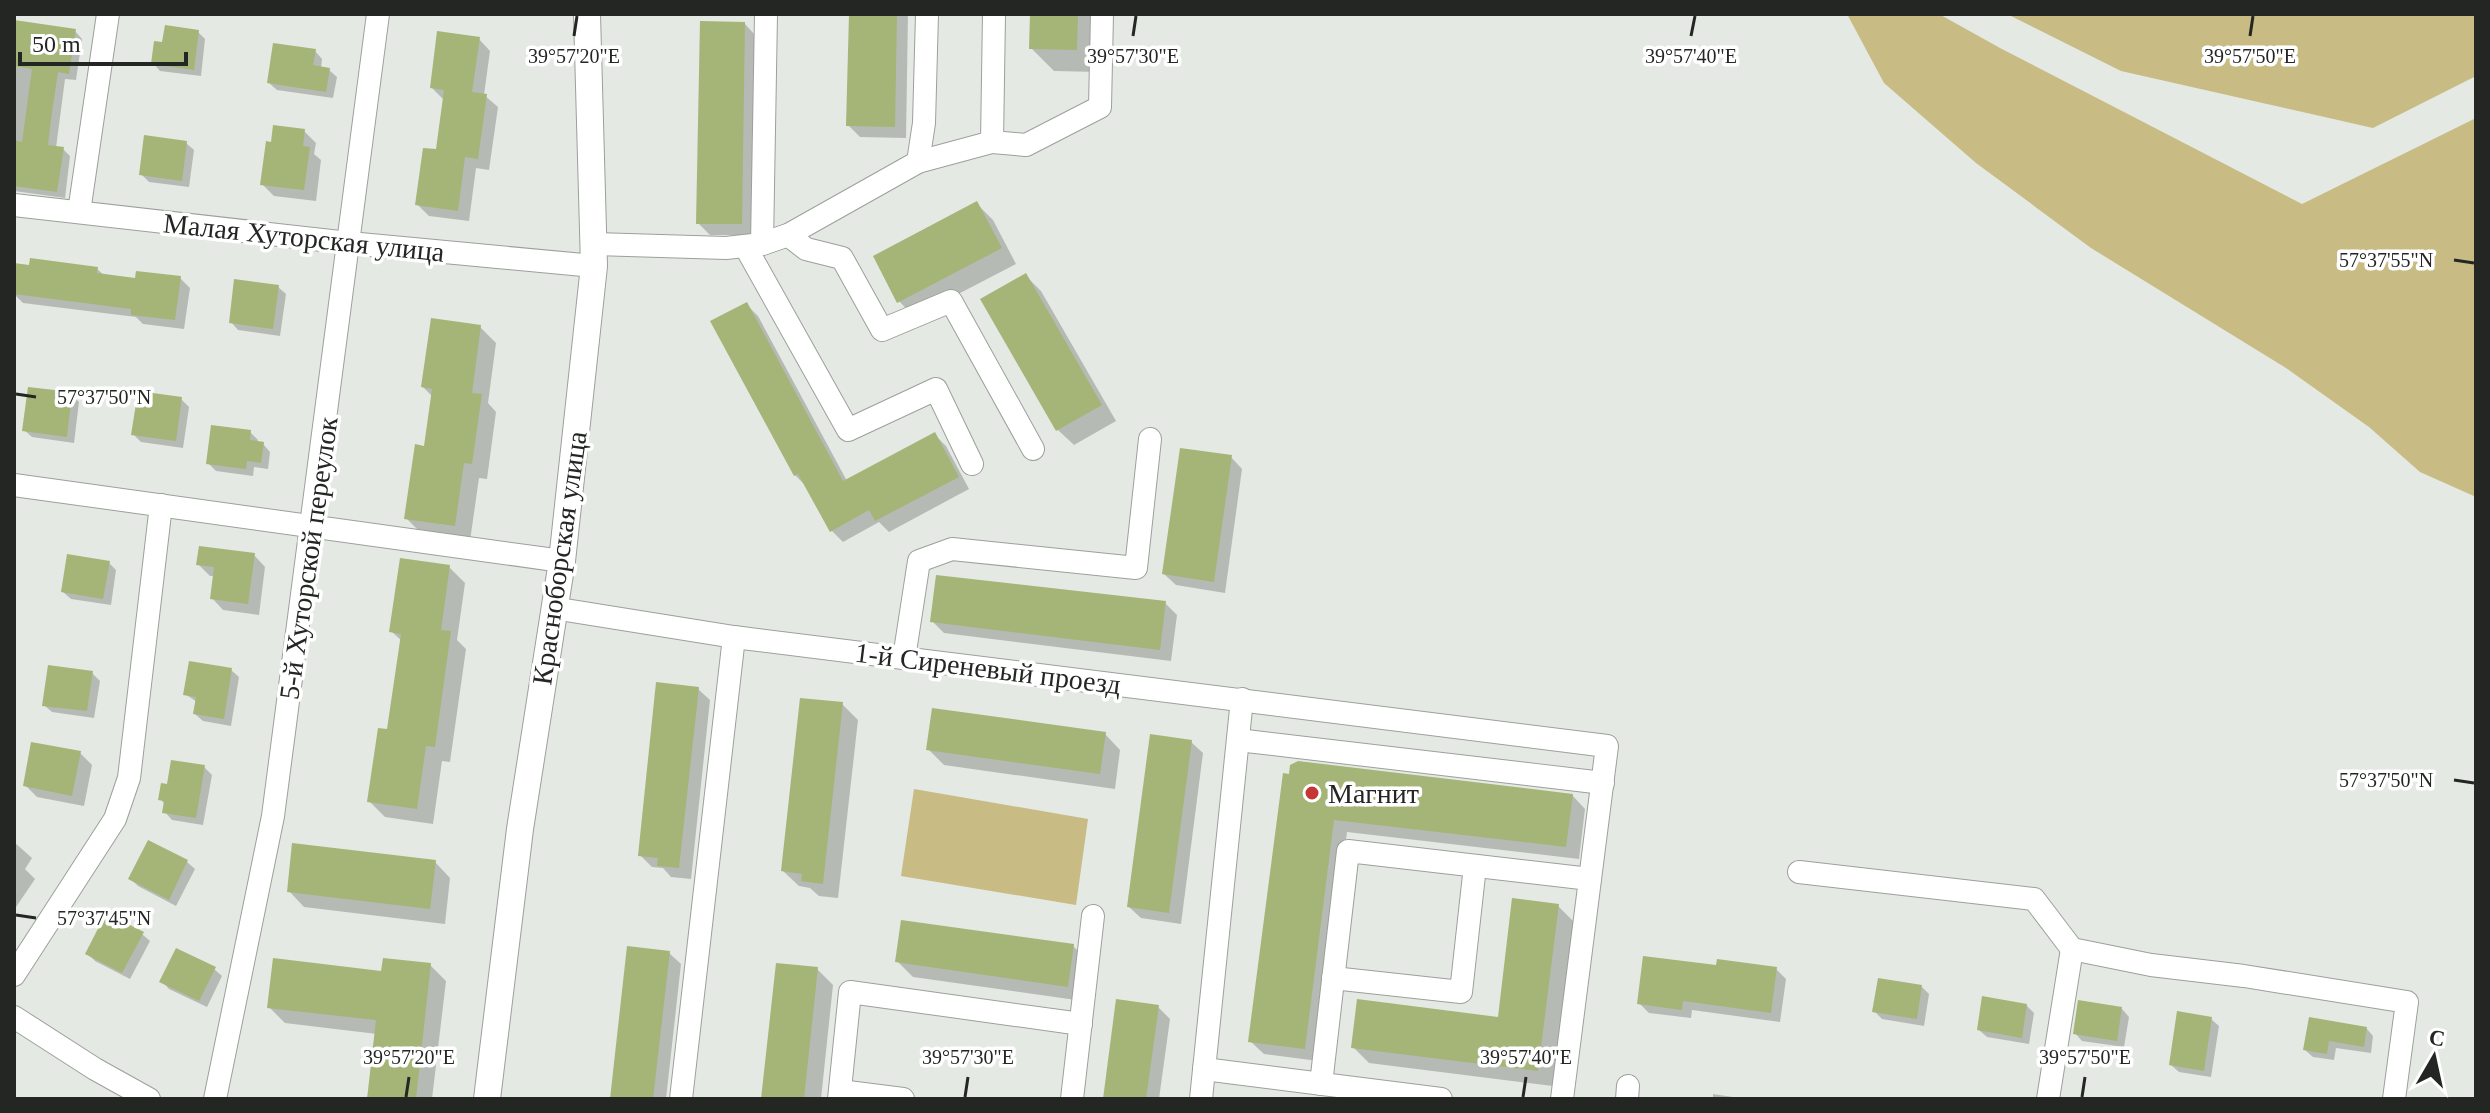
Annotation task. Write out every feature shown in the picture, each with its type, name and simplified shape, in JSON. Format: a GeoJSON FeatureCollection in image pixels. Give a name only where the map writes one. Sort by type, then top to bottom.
{"type":"FeatureCollection","features":[{"type":"Feature","properties":{"kind":"street"},"geometry":{"type":"LineString","coordinates":[[79,212],[108,14]]}},
{"type":"Feature","properties":{"kind":"street","name":"5-й Хуторской переулок"},"geometry":{"type":"LineString","coordinates":[[215,1099],[273,816],[378,14]]}},
{"type":"Feature","properties":{"kind":"street","name":"Красноборская улица"},"geometry":{"type":"LineString","coordinates":[[487,1099],[520,829],[562,561],[594,255],[587,14]]}},
{"type":"Feature","properties":{"kind":"street"},"geometry":{"type":"LineString","coordinates":[[766,14],[754,245],[848,430],[936,389],[972,464]]}},
{"type":"Feature","properties":{"kind":"street"},"geometry":{"type":"LineString","coordinates":[[918,162],[924,123],[927,14]]}},
{"type":"Feature","properties":{"kind":"street"},"geometry":{"type":"LineString","coordinates":[[992,142],[994,14]]}},
{"type":"Feature","properties":{"kind":"street","name":"Малая Хуторская улица"},"geometry":{"type":"LineString","coordinates":[[14,205],[349,243],[594,255],[754,245],[788,235],[918,162],[992,142],[1026,145],[1100,107],[1102,14]]}},
{"type":"Feature","properties":{"kind":"street"},"geometry":{"type":"LineString","coordinates":[[788,235],[806,249],[842,258],[882,330],[951,301],[1033,449]]}},
{"type":"Feature","properties":{"kind":"street"},"geometry":{"type":"LineString","coordinates":[[904,658],[919,561],[952,549],[1136,568],[1150,439]]}},
{"type":"Feature","properties":{"kind":"street"},"geometry":{"type":"LineString","coordinates":[[14,485],[562,561]]}},
{"type":"Feature","properties":{"kind":"street"},"geometry":{"type":"LineString","coordinates":[[14,975],[115,819],[129,778],[161,505]]}},
{"type":"Feature","properties":{"kind":"street","name":"1-й Сиреневый проезд"},"geometry":{"type":"LineString","coordinates":[[553,608],[734,637],[1607,746],[1603,783]]}},
{"type":"Feature","properties":{"kind":"street"},"geometry":{"type":"LineString","coordinates":[[681,1099],[734,637]]}},
{"type":"Feature","properties":{"kind":"street"},"geometry":{"type":"LineString","coordinates":[[1201,1099],[1242,699]]}},
{"type":"Feature","properties":{"kind":"street"},"geometry":{"type":"LineString","coordinates":[[1238,740],[1603,783],[1562,1099]]}},
{"type":"Feature","properties":{"kind":"street"},"geometry":{"type":"LineString","coordinates":[[1321,1084],[1348,851],[1590,879]]}},
{"type":"Feature","properties":{"kind":"street"},"geometry":{"type":"LineString","coordinates":[[1333,978],[1461,992],[1475,866]]}},
{"type":"Feature","properties":{"kind":"street"},"geometry":{"type":"LineString","coordinates":[[1799,872],[2034,899],[2072,949],[2151,965],[2244,976],[2407,1002],[2394,1099]]}},
{"type":"Feature","properties":{"kind":"street"},"geometry":{"type":"LineString","coordinates":[[1072,1099],[1093,916]]}},
{"type":"Feature","properties":{"kind":"street"},"geometry":{"type":"LineString","coordinates":[[2048,1099],[2072,949]]}},
{"type":"Feature","properties":{"kind":"street"},"geometry":{"type":"LineString","coordinates":[[903,1099],[840,1095],[850,992],[1081,1024]]}},
{"type":"Feature","properties":{"kind":"street"},"geometry":{"type":"LineString","coordinates":[[14,1017],[149,1099]]}},
{"type":"Feature","properties":{"kind":"street"},"geometry":{"type":"LineString","coordinates":[[1204,1069],[1441,1099]]}},
{"type":"Feature","properties":{"kind":"shaded area"},"geometry":{"type":"Polygon","coordinates":[[[1847,14],[1939,14],[2302,204],[2476,118],[2476,497],[2420,472],[2369,427],[2286,368],[2091,248],[1976,163],[1884,83],[1847,14]]]}},
{"type":"Feature","properties":{"kind":"shaded area"},"geometry":{"type":"Polygon","coordinates":[[[2007,14],[2476,14],[2476,76],[2373,128],[2121,71],[2007,14]]]}},
{"type":"Feature","properties":{"kind":"shaded area"},"geometry":{"type":"Polygon","coordinates":[[[914,789],[1088,819],[1076,905],[901,876],[914,789]]]}},
{"type":"Feature","properties":{"kind":"building"},"geometry":{"type":"Polygon","coordinates":[[[849,14],[897,14],[895,127],[846,126],[849,14]]]}},
{"type":"Feature","properties":{"kind":"building"},"geometry":{"type":"Polygon","coordinates":[[[1030,14],[1078,14],[1077,50],[1029,49],[1030,14]]]}},
{"type":"Feature","properties":{"kind":"building"},"geometry":{"type":"Polygon","coordinates":[[[14,20],[76,29],[69,74],[58,72],[51,119],[48,145],[64,147],[57,192],[14,186],[14,140],[22,142],[32,69],[14,66],[14,20]]]}},
{"type":"Feature","properties":{"kind":"building"},"geometry":{"type":"Polygon","coordinates":[[[700,21],[745,22],[742,224],[696,224],[700,21]]]}},
{"type":"Feature","properties":{"kind":"building"},"geometry":{"type":"Polygon","coordinates":[[[165,25],[199,30],[194,70],[151,64],[154,41],[162,42],[165,25]]]}},
{"type":"Feature","properties":{"kind":"building"},"geometry":{"type":"Polygon","coordinates":[[[437,31],[480,37],[472,92],[487,94],[478,159],[465,157],[458,211],[415,205],[423,148],[436,149],[444,90],[430,88],[437,31]]]}},
{"type":"Feature","properties":{"kind":"building"},"geometry":{"type":"Polygon","coordinates":[[[273,43],[316,49],[313,65],[330,68],[326,92],[267,83],[273,43]]]}},
{"type":"Feature","properties":{"kind":"building"},"geometry":{"type":"Polygon","coordinates":[[[273,125],[305,129],[303,146],[310,147],[304,190],[260,185],[266,141],[271,142],[273,125]]]}},
{"type":"Feature","properties":{"kind":"building"},"geometry":{"type":"Polygon","coordinates":[[[144,135],[187,141],[182,181],[139,175],[144,135]]]}},
{"type":"Feature","properties":{"kind":"building"},"geometry":{"type":"Polygon","coordinates":[[[977,201],[1002,248],[897,303],[873,256],[977,201]]]}},
{"type":"Feature","properties":{"kind":"building"},"geometry":{"type":"Polygon","coordinates":[[[30,258],[98,267],[97,273],[135,278],[136,271],[181,276],[175,320],[131,315],[131,309],[14,294],[14,263],[29,265],[30,258]]]}},
{"type":"Feature","properties":{"kind":"building"},"geometry":{"type":"Polygon","coordinates":[[[1026,273],[1102,405],[1056,431],[980,299],[1026,273]]]}},
{"type":"Feature","properties":{"kind":"building"},"geometry":{"type":"Polygon","coordinates":[[[234,279],[279,285],[273,329],[229,323],[234,279]]]}},
{"type":"Feature","properties":{"kind":"building"},"geometry":{"type":"Polygon","coordinates":[[[747,302],[843,481],[935,432],[959,477],[875,521],[869,510],[830,532],[798,474],[794,476],[710,321],[747,302]]]}},
{"type":"Feature","properties":{"kind":"building"},"geometry":{"type":"Polygon","coordinates":[[[431,318],[481,325],[472,393],[482,394],[472,464],[464,463],[455,526],[404,519],[415,444],[424,446],[432,389],[421,387],[431,318]]]}},
{"type":"Feature","properties":{"kind":"building"},"geometry":{"type":"Polygon","coordinates":[[[28,387],[72,392],[67,437],[22,431],[28,387]]]}},
{"type":"Feature","properties":{"kind":"building"},"geometry":{"type":"Polygon","coordinates":[[[138,391],[182,397],[176,441],[131,435],[138,391]]]}},
{"type":"Feature","properties":{"kind":"building"},"geometry":{"type":"Polygon","coordinates":[[[211,425],[251,430],[250,440],[264,442],[261,463],[247,461],[246,469],[206,464],[211,425]]]}},
{"type":"Feature","properties":{"kind":"building"},"geometry":{"type":"Polygon","coordinates":[[[1180,448],[1232,455],[1214,582],[1162,574],[1180,448]]]}},
{"type":"Feature","properties":{"kind":"building"},"geometry":{"type":"Polygon","coordinates":[[[199,546],[255,553],[248,604],[210,599],[214,567],[196,565],[199,546]]]}},
{"type":"Feature","properties":{"kind":"building"},"geometry":{"type":"Polygon","coordinates":[[[67,554],[110,561],[103,599],[61,592],[67,554]]]}},
{"type":"Feature","properties":{"kind":"building"},"geometry":{"type":"Polygon","coordinates":[[[400,558],[450,565],[441,630],[451,631],[435,747],[426,746],[417,809],[367,802],[378,728],[387,729],[401,634],[389,632],[400,558]]]}},
{"type":"Feature","properties":{"kind":"building"},"geometry":{"type":"Polygon","coordinates":[[[936,575],[1166,601],[1160,650],[930,622],[936,575]]]}},
{"type":"Feature","properties":{"kind":"building"},"geometry":{"type":"Polygon","coordinates":[[[189,661],[232,668],[224,719],[193,714],[196,697],[183,695],[189,661]]]}},
{"type":"Feature","properties":{"kind":"building"},"geometry":{"type":"Polygon","coordinates":[[[48,665],[93,671],[87,711],[42,706],[48,665]]]}},
{"type":"Feature","properties":{"kind":"building"},"geometry":{"type":"Polygon","coordinates":[[[656,682],[699,687],[679,868],[657,866],[658,858],[638,856],[656,682]]]}},
{"type":"Feature","properties":{"kind":"building"},"geometry":{"type":"Polygon","coordinates":[[[800,698],[843,702],[823,884],[801,881],[802,874],[781,871],[800,698]]]}},
{"type":"Feature","properties":{"kind":"building"},"geometry":{"type":"Polygon","coordinates":[[[932,708],[1106,732],[1100,774],[926,750],[932,708]]]}},
{"type":"Feature","properties":{"kind":"building"},"geometry":{"type":"Polygon","coordinates":[[[1150,734],[1192,740],[1169,913],[1127,907],[1150,734]]]}},
{"type":"Feature","properties":{"kind":"building"},"geometry":{"type":"Polygon","coordinates":[[[31,742],[81,751],[72,796],[23,786],[31,742]]]}},
{"type":"Feature","properties":{"kind":"building"},"geometry":{"type":"Polygon","coordinates":[[[171,760],[205,765],[196,818],[162,813],[164,801],[158,800],[161,783],[167,784],[171,760]]]}},
{"type":"Feature","properties":{"kind":"building"},"geometry":{"type":"Polygon","coordinates":[[[1298,761],[1573,794],[1566,847],[1334,820],[1305,1049],[1248,1042],[1283,773],[1289,774],[1290,765],[1298,761]]]}},
{"type":"Feature","properties":{"kind":"building"},"geometry":{"type":"Polygon","coordinates":[[[148,840],[188,860],[169,900],[128,879],[148,840]]]}},
{"type":"Feature","properties":{"kind":"building"},"geometry":{"type":"Polygon","coordinates":[[[292,843],[436,860],[430,909],[287,892],[292,843]]]}},
{"type":"Feature","properties":{"kind":"building"},"geometry":{"type":"Polygon","coordinates":[[[1512,898],[1559,904],[1538,1071],[1351,1048],[1357,999],[1498,1017],[1512,898]]]}},
{"type":"Feature","properties":{"kind":"building"},"geometry":{"type":"Polygon","coordinates":[[[106,913],[144,932],[122,973],[85,954],[106,913]]]}},
{"type":"Feature","properties":{"kind":"building"},"geometry":{"type":"Polygon","coordinates":[[[901,920],[1074,944],[1068,987],[895,962],[901,920]]]}},
{"type":"Feature","properties":{"kind":"building"},"geometry":{"type":"Polygon","coordinates":[[[627,946],[670,951],[653,1099],[610,1099],[627,946]]]}},
{"type":"Feature","properties":{"kind":"building"},"geometry":{"type":"Polygon","coordinates":[[[176,948],[216,967],[199,1001],[159,982],[176,948]]]}},
{"type":"Feature","properties":{"kind":"building"},"geometry":{"type":"Polygon","coordinates":[[[1643,956],[1716,965],[1717,959],[1777,967],[1771,1013],[1683,1001],[1682,1010],[1637,1004],[1643,956]]]}},
{"type":"Feature","properties":{"kind":"building"},"geometry":{"type":"Polygon","coordinates":[[[273,958],[381,971],[383,958],[431,963],[416,1099],[367,1099],[376,1020],[267,1008],[273,958]]]}},
{"type":"Feature","properties":{"kind":"building"},"geometry":{"type":"Polygon","coordinates":[[[776,963],[818,967],[804,1099],[761,1099],[776,963]]]}},
{"type":"Feature","properties":{"kind":"building"},"geometry":{"type":"Polygon","coordinates":[[[1878,978],[1922,985],[1917,1019],[1872,1012],[1878,978]]]}},
{"type":"Feature","properties":{"kind":"building"},"geometry":{"type":"Polygon","coordinates":[[[1982,996],[2027,1004],[2022,1038],[1977,1030],[1982,996]]]}},
{"type":"Feature","properties":{"kind":"building"},"geometry":{"type":"Polygon","coordinates":[[[1116,999],[1159,1005],[1146,1099],[1103,1099],[1116,999]]]}},
{"type":"Feature","properties":{"kind":"building"},"geometry":{"type":"Polygon","coordinates":[[[2078,1000],[2122,1007],[2117,1041],[2073,1034],[2078,1000]]]}},
{"type":"Feature","properties":{"kind":"building"},"geometry":{"type":"Polygon","coordinates":[[[2177,1011],[2212,1017],[2204,1071],[2169,1065],[2177,1011]]]}},
{"type":"Feature","properties":{"kind":"building"},"geometry":{"type":"Polygon","coordinates":[[[2309,1017],[2367,1027],[2364,1047],[2329,1041],[2327,1054],[2303,1050],[2309,1017]]]}},
{"type":"Feature","properties":{"kind":"place","name":"Магнит"},"geometry":{"type":"Point","coordinates":[1312,793]}}]}
